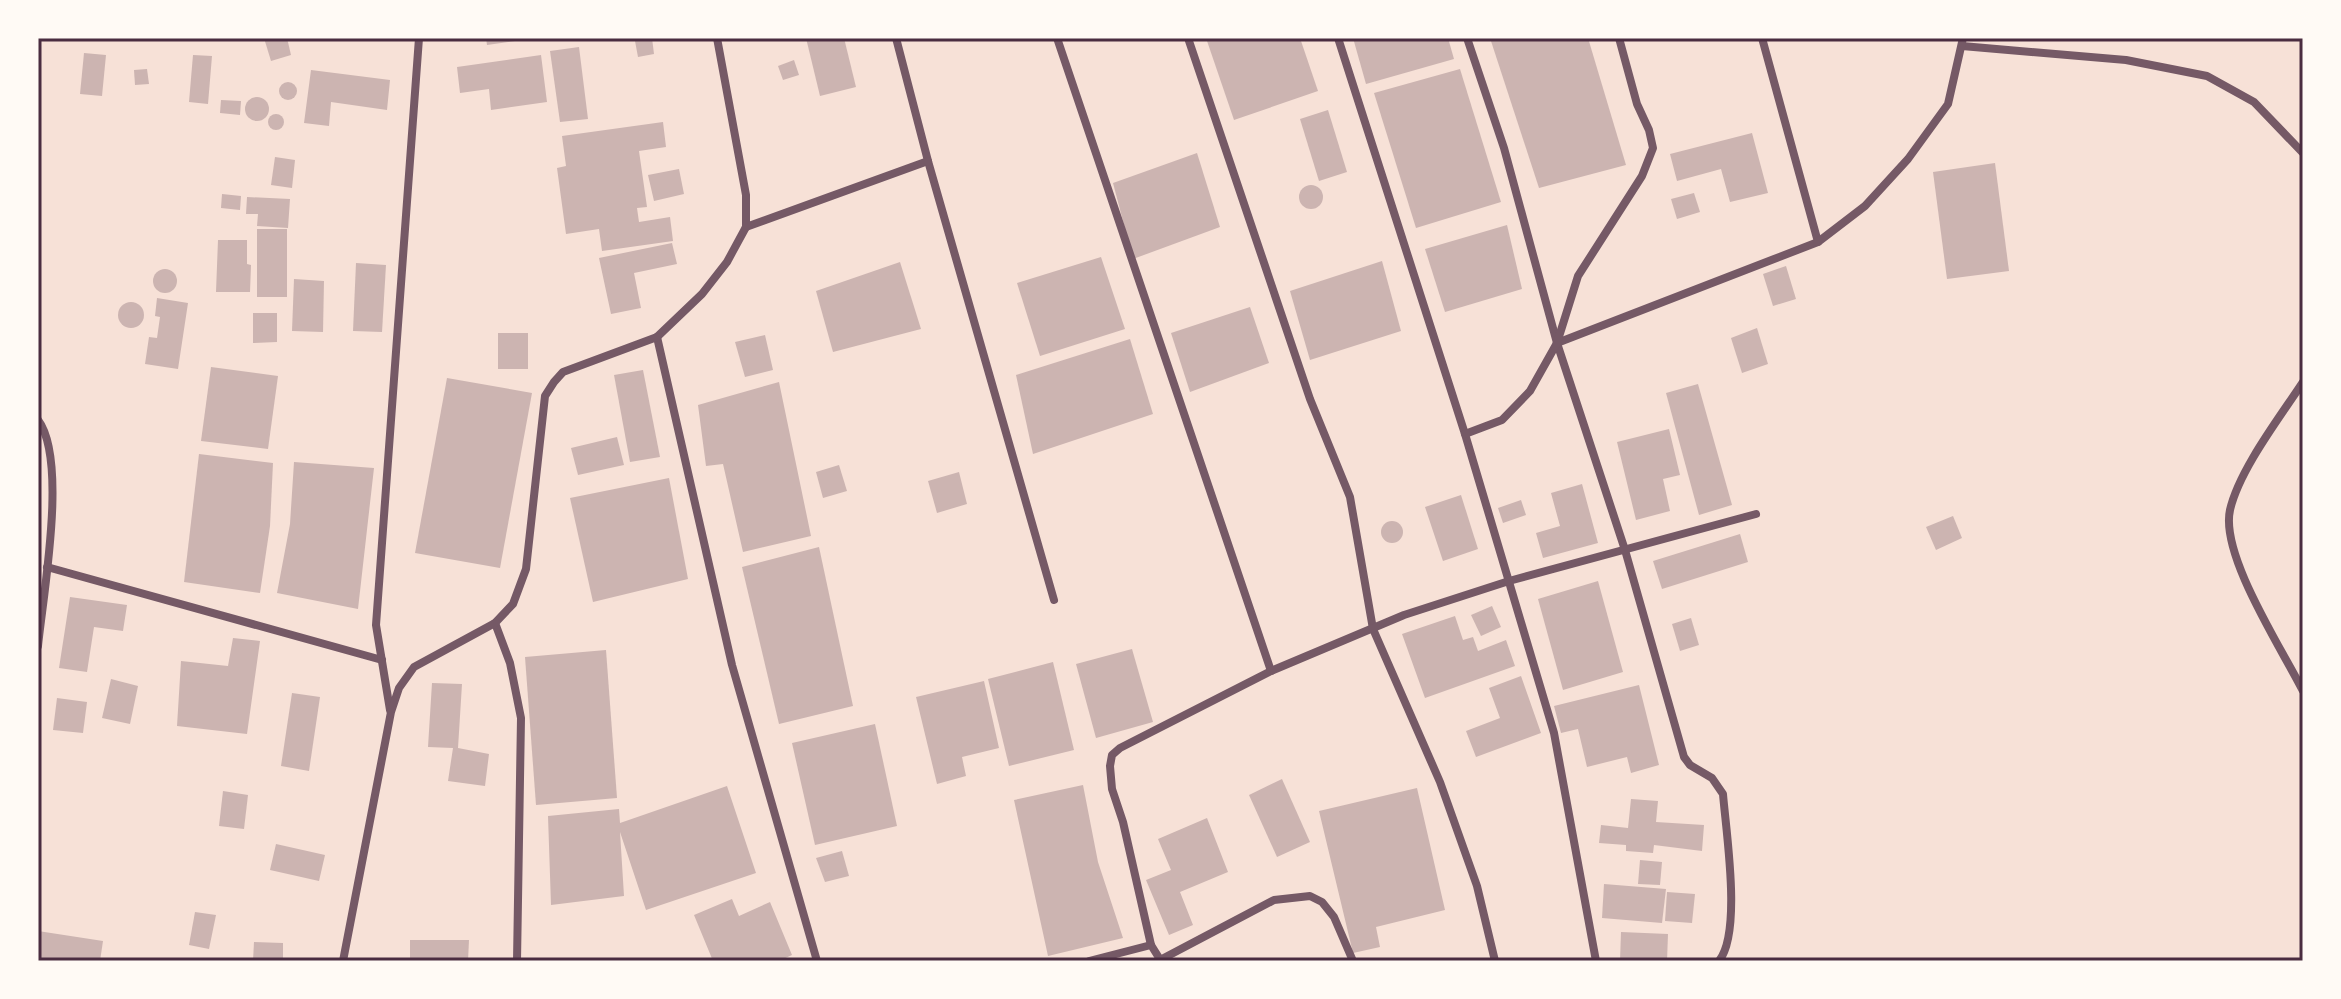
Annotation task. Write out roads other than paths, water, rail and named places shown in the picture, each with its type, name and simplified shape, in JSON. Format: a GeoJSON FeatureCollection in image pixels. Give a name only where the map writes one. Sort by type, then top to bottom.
{"type":"FeatureCollection","features":[{"type":"Feature","properties":{"kind":"street"},"geometry":{"type":"LineString","coordinates":[[391,712],[376,625],[419,38]]}},
{"type":"Feature","properties":{"kind":"street"},"geometry":{"type":"LineString","coordinates":[[343,961],[391,712],[399,688],[414,667],[495,623],[513,604],[526,569],[545,396],[563,372],[657,337],[702,294],[727,262],[746,227],[746,195],[717,38]]}},
{"type":"Feature","properties":{"kind":"street"},"geometry":{"type":"LineString","coordinates":[[896,38],[928,161],[1054,600]]}},
{"type":"Feature","properties":{"kind":"street"},"geometry":{"type":"LineString","coordinates":[[1057,38],[1271,671]]}},
{"type":"Feature","properties":{"kind":"street"},"geometry":{"type":"LineString","coordinates":[[1188,38],[1310,399],[1350,497],[1373,629],[1440,782],[1477,886],[1495,961]]}},
{"type":"Feature","properties":{"kind":"street"},"geometry":{"type":"LineString","coordinates":[[1338,38],[1465,434],[1554,733],[1596,961]]}},
{"type":"Feature","properties":{"kind":"street"},"geometry":{"type":"LineString","coordinates":[[1467,38],[1504,148],[1557,343],[1625,550],[1684,757],[1690,765],[1712,778],[1723,794],[1731,914],[1729,936],[1719,961]]}},
{"type":"Feature","properties":{"kind":"street"},"geometry":{"type":"LineString","coordinates":[[1465,434],[1502,420],[1530,391],[1557,343],[1578,276],[1642,176],[1653,148],[1619,38]]}},
{"type":"Feature","properties":{"kind":"street"},"geometry":{"type":"LineString","coordinates":[[1762,38],[1818,242]]}},
{"type":"Feature","properties":{"kind":"street"},"geometry":{"type":"LineString","coordinates":[[1557,343],[1818,242],[1865,206],[1908,159],[1948,104],[1962,42],[2126,60],[2207,76],[2254,102],[2303,153]]}},
{"type":"Feature","properties":{"kind":"street"},"geometry":{"type":"LineString","coordinates":[[746,227],[928,161]]}},
{"type":"Feature","properties":{"kind":"street"},"geometry":{"type":"LineString","coordinates":[[657,337],[732,665],[817,961]]}},
{"type":"Feature","properties":{"kind":"street"},"geometry":{"type":"LineString","coordinates":[[2303,382],[2243,475],[2230,510],[2229,533],[2243,574],[2303,691]]}},
{"type":"Feature","properties":{"kind":"street"},"geometry":{"type":"LineString","coordinates":[[38,420],[46,431],[53,477],[38,646]]}},
{"type":"Feature","properties":{"kind":"street"},"geometry":{"type":"LineString","coordinates":[[1353,961],[1334,917],[1322,902],[1310,896],[1274,900],[1161,960],[1151,945],[1123,822],[1112,789],[1112,755],[1139,738],[1271,671],[1404,615],[1509,581],[1756,514]]}},
{"type":"Feature","properties":{"kind":"street"},"geometry":{"type":"LineString","coordinates":[[47,567],[382,660]]}},
{"type":"Feature","properties":{"kind":"street"},"geometry":{"type":"LineString","coordinates":[[495,623],[510,663],[521,718],[517,961]]}},
{"type":"Feature","properties":{"kind":"street"},"geometry":{"type":"LineString","coordinates":[[1089,961],[1151,945]]}}]}
